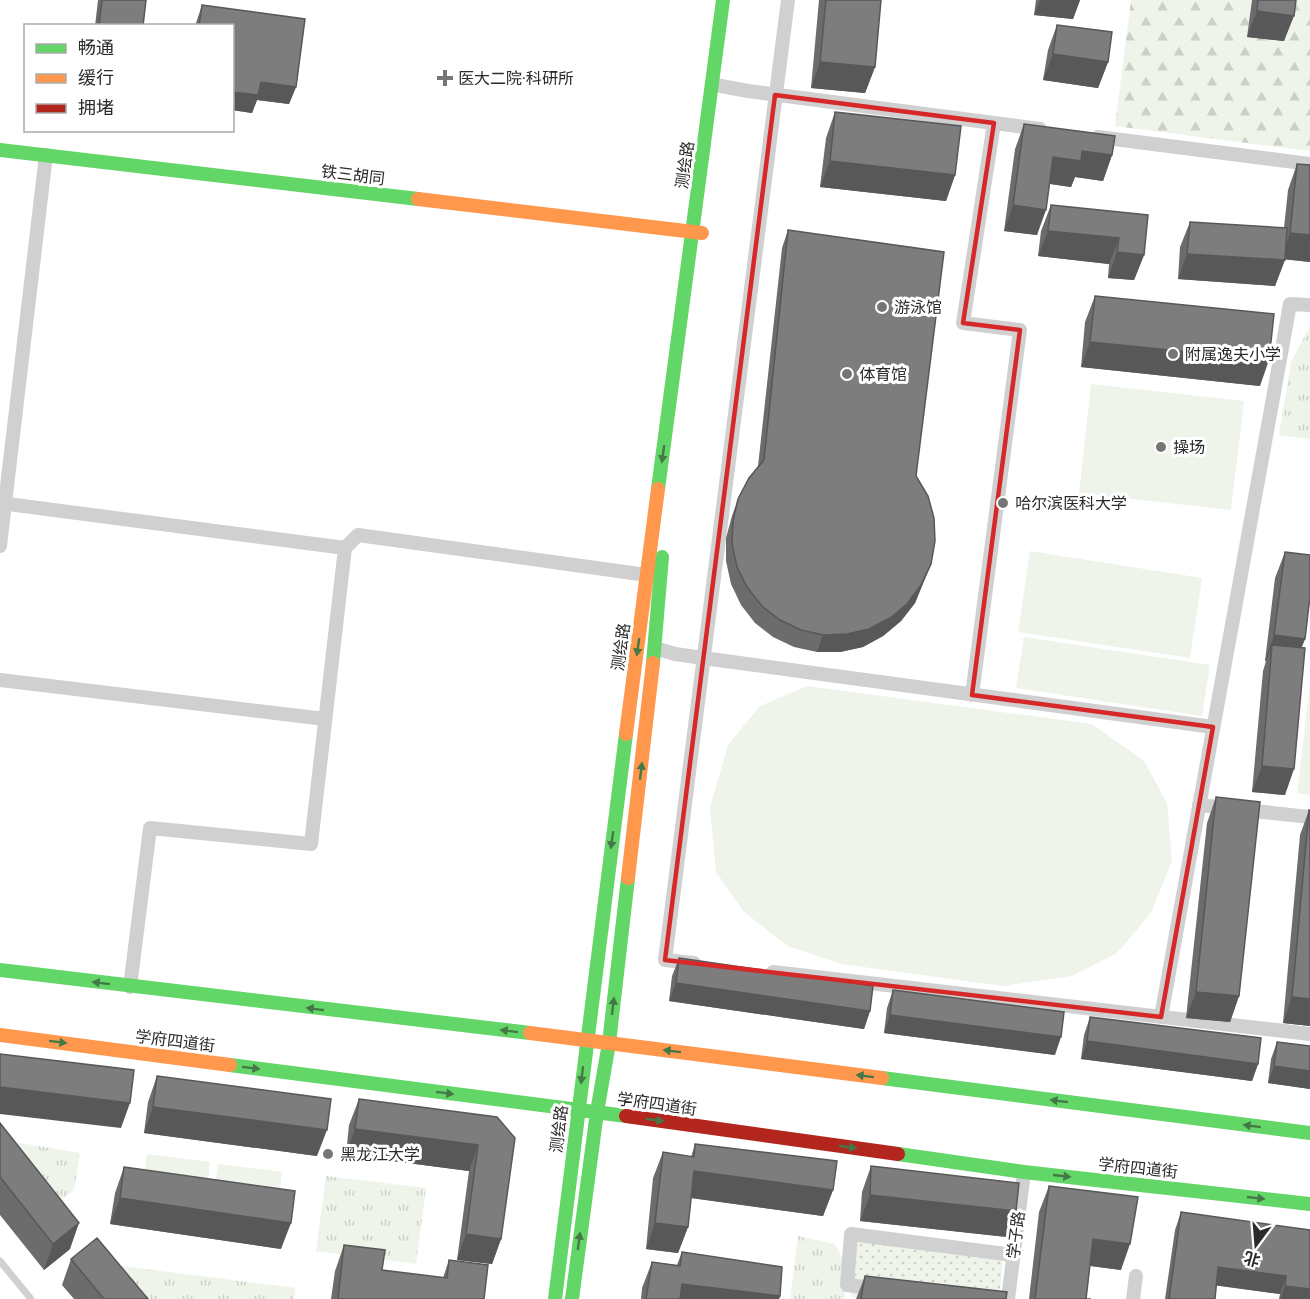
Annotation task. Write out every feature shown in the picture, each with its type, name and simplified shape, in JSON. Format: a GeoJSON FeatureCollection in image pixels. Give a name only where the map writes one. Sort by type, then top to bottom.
{"type":"FeatureCollection","features":[{"type":"Feature","properties":{"kind":"main road","name":"测绘路"},"geometry":{"type":"LineString","coordinates":[[555,1299],[586,1041],[653,575],[697,232],[723,0]]}},
{"type":"Feature","properties":{"kind":"main road","name":"测绘路"},"geometry":{"type":"LineString","coordinates":[[697,232],[734,0]]}},
{"type":"Feature","properties":{"kind":"main road","name":"铁三胡同"},"geometry":{"type":"LineString","coordinates":[[0,150],[697,232]]}},
{"type":"Feature","properties":{"kind":"main road","name":"测绘路"},"geometry":{"type":"LineString","coordinates":[[572,1299],[597,1112],[609,1043],[655,648],[653,575]]}},
{"type":"Feature","properties":{"kind":"main road"},"geometry":{"type":"LineString","coordinates":[[0,970],[609,1043],[1310,1133]]}},
{"type":"Feature","properties":{"kind":"main road","name":"学府四道街"},"geometry":{"type":"LineString","coordinates":[[0,1035],[597,1112],[1024,1172],[1310,1204]]}},
{"type":"Feature","properties":{"kind":"street"},"geometry":{"type":"LineString","coordinates":[[712,965],[665,960],[788,0]]}},
{"type":"Feature","properties":{"kind":"street"},"geometry":{"type":"LineString","coordinates":[[721,86],[1053,131]]}},
{"type":"Feature","properties":{"kind":"street"},"geometry":{"type":"LineString","coordinates":[[972,695],[1020,330],[963,322],[994,123]]}},
{"type":"Feature","properties":{"kind":"street"},"geometry":{"type":"LineString","coordinates":[[1088,135],[1310,164]]}},
{"type":"Feature","properties":{"kind":"street"},"geometry":{"type":"LineString","coordinates":[[0,546],[2,504],[46,155]]}},
{"type":"Feature","properties":{"kind":"street"},"geometry":{"type":"LineString","coordinates":[[1161,1017],[1290,304],[1310,305]]}},
{"type":"Feature","properties":{"kind":"street"},"geometry":{"type":"LineString","coordinates":[[2,504],[345,548]]}},
{"type":"Feature","properties":{"kind":"street"},"geometry":{"type":"LineString","coordinates":[[130,987],[150,828],[310,844],[345,548],[358,535],[653,575]]}},
{"type":"Feature","properties":{"kind":"street"},"geometry":{"type":"LineString","coordinates":[[655,648],[675,654],[1213,728]]}},
{"type":"Feature","properties":{"kind":"street"},"geometry":{"type":"LineString","coordinates":[[0,680],[325,719]]}},
{"type":"Feature","properties":{"kind":"street"},"geometry":{"type":"LineString","coordinates":[[1199,805],[1310,817]]}},
{"type":"Feature","properties":{"kind":"street"},"geometry":{"type":"LineString","coordinates":[[759,970],[1310,1034]]}},
{"type":"Feature","properties":{"kind":"street","name":"学子路"},"geometry":{"type":"LineString","coordinates":[[1008,1299],[1024,1172]]}},
{"type":"Feature","properties":{"kind":"street"},"geometry":{"type":"LineString","coordinates":[[893,1290],[846,1292],[851,1234],[1013,1255]]}},
{"type":"Feature","properties":{"kind":"street"},"geometry":{"type":"LineString","coordinates":[[1132,1299],[1136,1276]]}},
{"type":"Feature","properties":{"kind":"lane"},"geometry":{"type":"LineString","coordinates":[[0,1261],[31,1299]]}},
{"type":"Feature","properties":{"kind":"highlighted area"},"geometry":{"type":"Polygon","coordinates":[[[775,95],[994,123],[963,323],[1020,330],[972,695],[1213,727],[1161,1017],[665,960],[775,95]]]}},
{"type":"Feature","properties":{"kind":"green space"},"geometry":{"type":"Polygon","coordinates":[[[1131,0],[1252,0],[1247,37],[1290,0],[1310,0],[1310,151],[1115,126],[1131,0]]]}},
{"type":"Feature","properties":{"kind":"green space"},"geometry":{"type":"Polygon","coordinates":[[[1310,326],[1310,439],[1279,435],[1291,362],[1310,326]]]}},
{"type":"Feature","properties":{"kind":"green space","name":"操场"},"geometry":{"type":"Polygon","coordinates":[[[1091,384],[1244,401],[1231,510],[1079,493],[1091,384]]]}},
{"type":"Feature","properties":{"kind":"green space"},"geometry":{"type":"Polygon","coordinates":[[[1030,551],[1202,578],[1190,658],[1018,632],[1030,551]]]}},
{"type":"Feature","properties":{"kind":"green space"},"geometry":{"type":"Polygon","coordinates":[[[1024,637],[1210,665],[1202,716],[1016,688],[1024,637]]]}},
{"type":"Feature","properties":{"kind":"green space"},"geometry":{"type":"Polygon","coordinates":[[[1310,684],[1310,795],[1297,793],[1310,684]]]}},
{"type":"Feature","properties":{"kind":"green space"},"geometry":{"type":"Polygon","coordinates":[[[807,686],[1092,724],[1144,761],[1167,803],[1172,861],[1151,913],[1117,953],[1072,976],[1003,986],[841,964],[788,946],[744,912],[716,872],[710,807],[728,745],[760,706],[807,686]]]}},
{"type":"Feature","properties":{"kind":"green space"},"geometry":{"type":"Polygon","coordinates":[[[14,1142],[80,1153],[74,1190],[52,1208],[14,1142]]]}},
{"type":"Feature","properties":{"kind":"green space"},"geometry":{"type":"Polygon","coordinates":[[[147,1154],[210,1162],[206,1198],[142,1190],[147,1154]]]}},
{"type":"Feature","properties":{"kind":"green space"},"geometry":{"type":"Polygon","coordinates":[[[218,1164],[282,1172],[278,1207],[213,1199],[218,1164]]]}},
{"type":"Feature","properties":{"kind":"green space"},"geometry":{"type":"Polygon","coordinates":[[[326,1176],[426,1188],[416,1264],[316,1251],[326,1176]]]}},
{"type":"Feature","properties":{"kind":"green space"},"geometry":{"type":"Polygon","coordinates":[[[798,1236],[835,1244],[846,1270],[844,1299],[790,1299],[798,1236]]]}},
{"type":"Feature","properties":{"kind":"green space"},"geometry":{"type":"Polygon","coordinates":[[[857,1239],[1003,1257],[999,1299],[851,1297],[857,1239]]]}},
{"type":"Feature","properties":{"kind":"green space"},"geometry":{"type":"Polygon","coordinates":[[[113,1265],[295,1288],[294,1299],[120,1299],[113,1265]]]}},
{"type":"Feature","properties":{"kind":"building"},"geometry":{"type":"Polygon","coordinates":[[[102,0],[146,0],[143,24],[99,24],[102,0]]]}},
{"type":"Feature","properties":{"kind":"building"},"geometry":{"type":"Polygon","coordinates":[[[826,0],[881,0],[875,67],[820,62],[826,0]]]}},
{"type":"Feature","properties":{"kind":"building"},"geometry":{"type":"Polygon","coordinates":[[[1258,0],[1296,0],[1294,16],[1257,11],[1258,0]]]}},
{"type":"Feature","properties":{"kind":"building"},"geometry":{"type":"Polygon","coordinates":[[[202,5],[305,19],[296,87],[261,82],[258,95],[234,92],[234,24],[199,24],[202,5]]]}},
{"type":"Feature","properties":{"kind":"building"},"geometry":{"type":"Polygon","coordinates":[[[1057,25],[1112,32],[1108,62],[1053,54],[1057,25]]]}},
{"type":"Feature","properties":{"kind":"building"},"geometry":{"type":"Polygon","coordinates":[[[835,112],[961,126],[955,175],[830,161],[835,112]]]}},
{"type":"Feature","properties":{"kind":"building"},"geometry":{"type":"Polygon","coordinates":[[[1024,124],[1115,136],[1112,155],[1082,151],[1081,161],[1053,157],[1046,210],[1013,205],[1024,124]]]}},
{"type":"Feature","properties":{"kind":"building"},"geometry":{"type":"Polygon","coordinates":[[[1297,164],[1310,165],[1310,235],[1290,233],[1297,164]]]}},
{"type":"Feature","properties":{"kind":"building"},"geometry":{"type":"Polygon","coordinates":[[[1051,205],[1148,215],[1144,255],[1117,252],[1119,238],[1048,231],[1051,205]]]}},
{"type":"Feature","properties":{"kind":"building"},"geometry":{"type":"Polygon","coordinates":[[[1190,222],[1287,228],[1285,260],[1187,254],[1190,222]]]}},
{"type":"Feature","properties":{"kind":"building","name":"体育馆"},"geometry":{"type":"Polygon","coordinates":[[[788,230],[944,252],[916,476],[928,496],[934,518],[935,541],[931,564],[921,585],[907,604],[890,618],[869,629],[847,634],[823,635],[801,630],[780,620],[762,606],[747,587],[737,567],[732,544],[733,521],[738,499],[749,478],[764,460],[788,230]]]}},
{"type":"Feature","properties":{"kind":"building"},"geometry":{"type":"Polygon","coordinates":[[[1095,296],[1274,314],[1269,360],[1090,342],[1095,296]]]}},
{"type":"Feature","properties":{"kind":"building"},"geometry":{"type":"Polygon","coordinates":[[[1285,552],[1310,555],[1310,596],[1305,639],[1274,635],[1285,552]]]}},
{"type":"Feature","properties":{"kind":"building"},"geometry":{"type":"Polygon","coordinates":[[[1272,645],[1305,648],[1294,769],[1262,766],[1272,645]]]}},
{"type":"Feature","properties":{"kind":"building"},"geometry":{"type":"Polygon","coordinates":[[[1216,797],[1260,802],[1239,996],[1196,992],[1216,797]]]}},
{"type":"Feature","properties":{"kind":"building"},"geometry":{"type":"Polygon","coordinates":[[[1310,810],[1310,999],[1292,997],[1310,810]]]}},
{"type":"Feature","properties":{"kind":"building"},"geometry":{"type":"Polygon","coordinates":[[[679,958],[873,986],[870,1011],[676,983],[679,958]]]}},
{"type":"Feature","properties":{"kind":"building"},"geometry":{"type":"Polygon","coordinates":[[[893,990],[1064,1012],[1061,1037],[890,1015],[893,990]]]}},
{"type":"Feature","properties":{"kind":"building"},"geometry":{"type":"Polygon","coordinates":[[[1090,1017],[1261,1038],[1258,1064],[1087,1041],[1090,1017]]]}},
{"type":"Feature","properties":{"kind":"building"},"geometry":{"type":"Polygon","coordinates":[[[1277,1042],[1310,1046],[1310,1071],[1274,1066],[1277,1042]]]}},
{"type":"Feature","properties":{"kind":"building"},"geometry":{"type":"Polygon","coordinates":[[[0,1054],[134,1070],[130,1103],[0,1087],[0,1054]]]}},
{"type":"Feature","properties":{"kind":"building"},"geometry":{"type":"Polygon","coordinates":[[[157,1076],[331,1099],[327,1130],[153,1107],[157,1076]]]}},
{"type":"Feature","properties":{"kind":"building"},"geometry":{"type":"Polygon","coordinates":[[[359,1099],[497,1117],[515,1138],[501,1239],[466,1234],[478,1145],[355,1129],[359,1099]]]}},
{"type":"Feature","properties":{"kind":"building"},"geometry":{"type":"Polygon","coordinates":[[[0,1123],[79,1223],[53,1244],[0,1177],[0,1123]]]}},
{"type":"Feature","properties":{"kind":"building"},"geometry":{"type":"Polygon","coordinates":[[[695,1144],[837,1161],[833,1190],[694,1171],[688,1227],[655,1223],[663,1152],[694,1157],[695,1144]]]}},
{"type":"Feature","properties":{"kind":"building"},"geometry":{"type":"Polygon","coordinates":[[[871,1166],[1019,1183],[1016,1211],[870,1195],[871,1166]]]}},
{"type":"Feature","properties":{"kind":"building"},"geometry":{"type":"Polygon","coordinates":[[[124,1167],[295,1191],[291,1223],[120,1198],[124,1167]]]}},
{"type":"Feature","properties":{"kind":"building"},"geometry":{"type":"Polygon","coordinates":[[[1049,1186],[1138,1197],[1130,1244],[1093,1239],[1086,1299],[1035,1299],[1049,1186]]]}},
{"type":"Feature","properties":{"kind":"building"},"geometry":{"type":"Polygon","coordinates":[[[1181,1212],[1310,1230],[1310,1289],[1285,1286],[1286,1276],[1218,1267],[1215,1299],[1169,1299],[1181,1212]]]}},
{"type":"Feature","properties":{"kind":"building"},"geometry":{"type":"Polygon","coordinates":[[[97,1238],[148,1299],[104,1299],[71,1259],[97,1238]]]}},
{"type":"Feature","properties":{"kind":"building"},"geometry":{"type":"Polygon","coordinates":[[[344,1245],[385,1250],[382,1270],[447,1278],[449,1260],[488,1265],[484,1299],[338,1299],[344,1245]]]}},
{"type":"Feature","properties":{"kind":"building"},"geometry":{"type":"Polygon","coordinates":[[[682,1252],[782,1267],[780,1296],[682,1284],[680,1299],[646,1299],[652,1262],[680,1266],[682,1252]]]}},
{"type":"Feature","properties":{"kind":"building"},"geometry":{"type":"Polygon","coordinates":[[[865,1276],[1007,1292],[1006,1299],[861,1299],[865,1276]]]}},
{"type":"Feature","properties":{"kind":"traffic: fast"},"geometry":{"type":"LineString","coordinates":[[658,489],[723,0]]}},
{"type":"Feature","properties":{"kind":"traffic: fast"},"geometry":{"type":"LineString","coordinates":[[0,150],[418,199]]}},
{"type":"Feature","properties":{"kind":"traffic: fast"},"geometry":{"type":"LineString","coordinates":[[653,663],[662,557]]}},
{"type":"Feature","properties":{"kind":"traffic: fast"},"geometry":{"type":"LineString","coordinates":[[555,1299],[626,734]]}},
{"type":"Feature","properties":{"kind":"traffic: fast"},"geometry":{"type":"LineString","coordinates":[[572,1299],[597,1112],[609,1043],[628,878]]}},
{"type":"Feature","properties":{"kind":"traffic: fast"},"geometry":{"type":"LineString","coordinates":[[0,970],[530,1033]]}},
{"type":"Feature","properties":{"kind":"traffic: fast"},"geometry":{"type":"LineString","coordinates":[[230,1065],[626,1116]]}},
{"type":"Feature","properties":{"kind":"traffic: fast"},"geometry":{"type":"LineString","coordinates":[[882,1078],[1310,1133]]}},
{"type":"Feature","properties":{"kind":"traffic: fast"},"geometry":{"type":"LineString","coordinates":[[898,1154],[1024,1172],[1310,1204]]}},
{"type":"Feature","properties":{"kind":"traffic: slow"},"geometry":{"type":"LineString","coordinates":[[418,199],[702,233]]}},
{"type":"Feature","properties":{"kind":"traffic: slow"},"geometry":{"type":"LineString","coordinates":[[626,734],[658,489]]}},
{"type":"Feature","properties":{"kind":"traffic: slow"},"geometry":{"type":"LineString","coordinates":[[628,878],[653,663]]}},
{"type":"Feature","properties":{"kind":"traffic: slow"},"geometry":{"type":"LineString","coordinates":[[530,1033],[882,1078]]}},
{"type":"Feature","properties":{"kind":"traffic: slow"},"geometry":{"type":"LineString","coordinates":[[0,1035],[230,1065]]}},
{"type":"Feature","properties":{"kind":"traffic: jam"},"geometry":{"type":"LineString","coordinates":[[626,1116],[898,1154]]}},
{"type":"Feature","properties":{"kind":"place","name":"医大二院·科研所"},"geometry":{"type":"Point","coordinates":[445,78]}},
{"type":"Feature","properties":{"kind":"place","name":"游泳馆"},"geometry":{"type":"Point","coordinates":[882,307]}},
{"type":"Feature","properties":{"kind":"place","name":"附属逸夫小学"},"geometry":{"type":"Point","coordinates":[1173,354]}},
{"type":"Feature","properties":{"kind":"place","name":"体育馆"},"geometry":{"type":"Point","coordinates":[847,374]}},
{"type":"Feature","properties":{"kind":"place","name":"操场"},"geometry":{"type":"Point","coordinates":[1161,447]}},
{"type":"Feature","properties":{"kind":"place","name":"哈尔滨医科大学"},"geometry":{"type":"Point","coordinates":[1003,503]}},
{"type":"Feature","properties":{"kind":"place","name":"黑龙江大学"},"geometry":{"type":"Point","coordinates":[328,1154]}}]}
